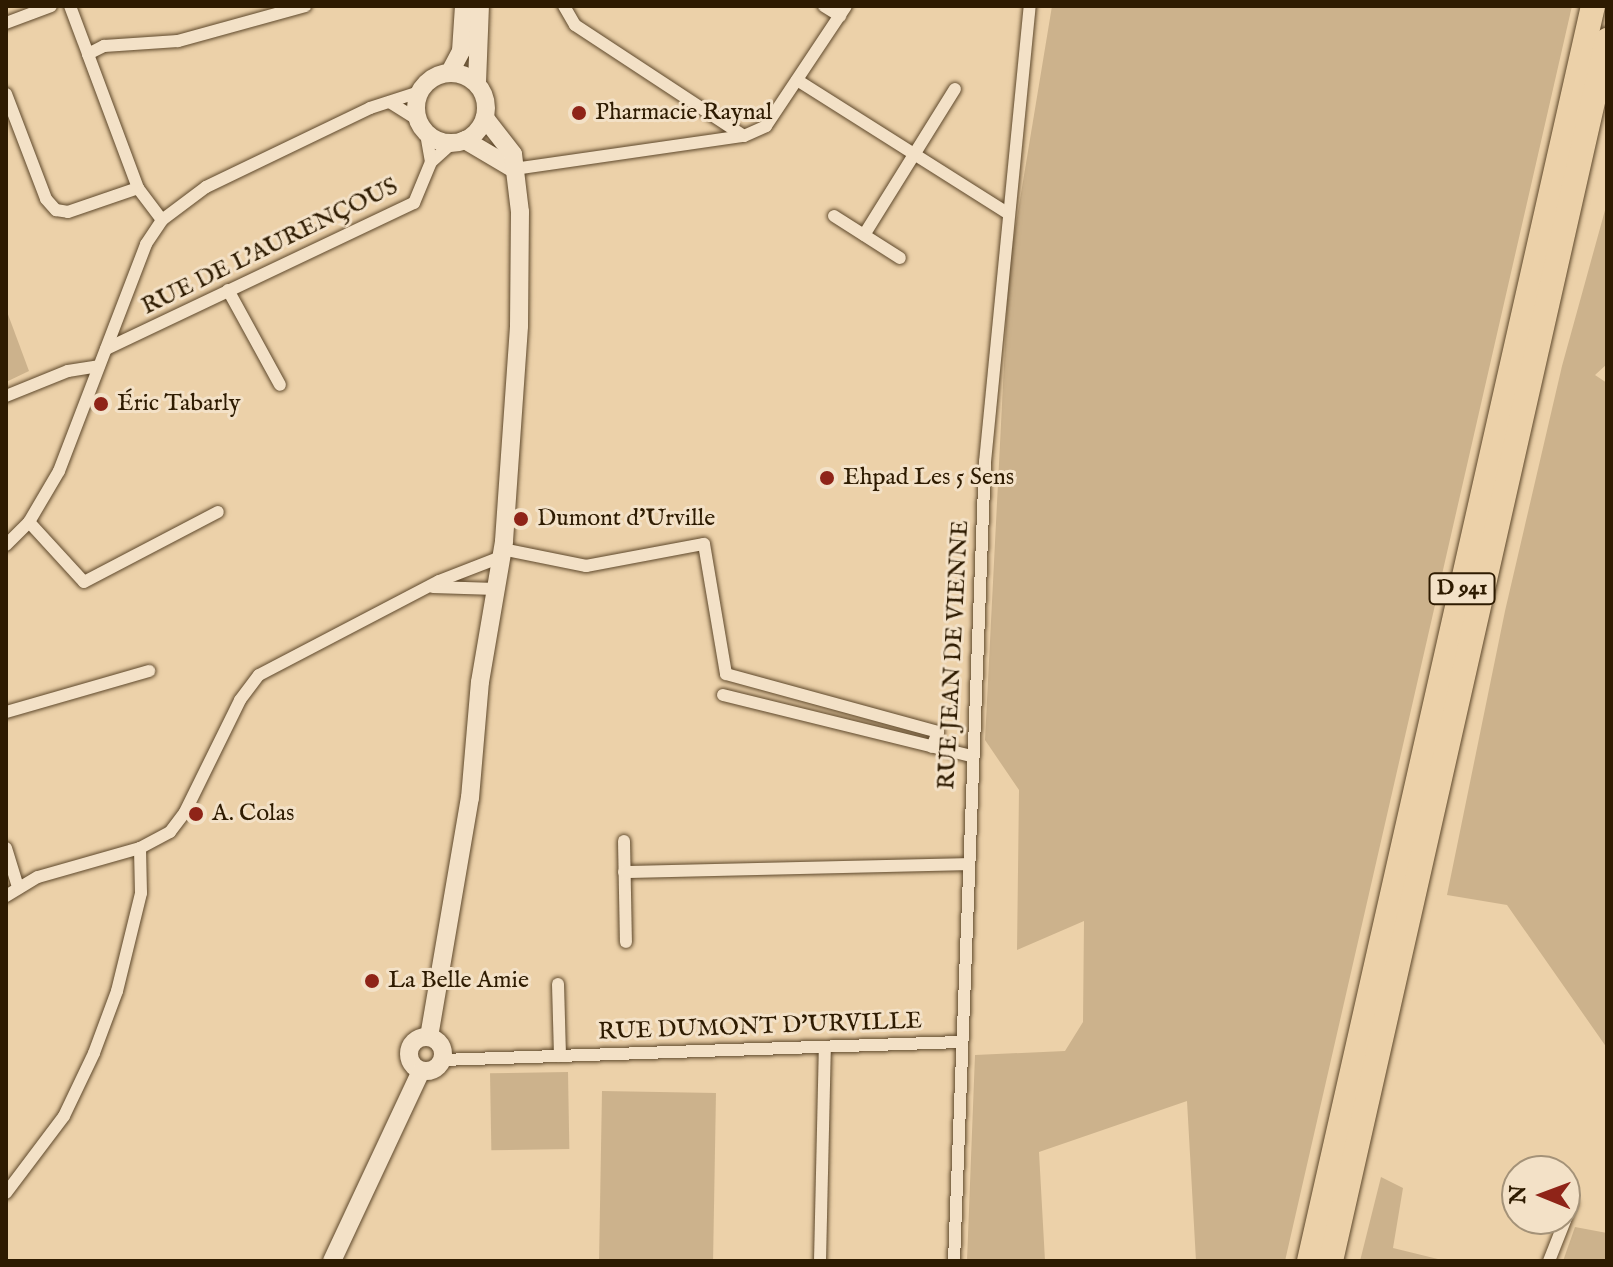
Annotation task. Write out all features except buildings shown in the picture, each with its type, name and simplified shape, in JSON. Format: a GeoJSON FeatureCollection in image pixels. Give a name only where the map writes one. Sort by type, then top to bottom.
{"type":"FeatureCollection","features":[{"type":"Feature","properties":{"kind":"highway","name":"D 941"},"geometry":{"type":"LineString","coordinates":[[1309,1261],[1593,6]]}},
{"type":"Feature","properties":{"kind":"highway","name":"D 941"},"geometry":{"type":"LineString","coordinates":[[1331,1261],[1607,40]]}},
{"type":"Feature","properties":{"kind":"main road"},"geometry":{"type":"LineString","coordinates":[[450,72],[461,51],[464,6]]}},
{"type":"Feature","properties":{"kind":"main road"},"geometry":{"type":"LineString","coordinates":[[429,1037],[470,798],[502,553],[519,326],[520,212],[513,154],[485,118],[486,101],[477,83],[480,6]]}},
{"type":"Feature","properties":{"kind":"main road"},"geometry":{"type":"LineString","coordinates":[[477,83],[450,72],[432,77],[419,92],[422,126],[514,169]]}},
{"type":"Feature","properties":{"kind":"main road"},"geometry":{"type":"LineString","coordinates":[[458,142],[485,118]]}},
{"type":"Feature","properties":{"kind":"main road"},"geometry":{"type":"LineString","coordinates":[[429,1037],[439,1043],[442,1060],[432,1070],[421,1071],[409,1053],[413,1042],[429,1037]]}},
{"type":"Feature","properties":{"kind":"main road"},"geometry":{"type":"LineString","coordinates":[[332,1261],[421,1071]]}},
{"type":"Feature","properties":{"kind":"street"},"geometry":{"type":"LineString","coordinates":[[6,23],[51,6]]}},
{"type":"Feature","properties":{"kind":"street"},"geometry":{"type":"LineString","coordinates":[[70,6],[138,188],[162,220]]}},
{"type":"Feature","properties":{"kind":"street"},"geometry":{"type":"LineString","coordinates":[[88,54],[104,46],[178,41],[305,6]]}},
{"type":"Feature","properties":{"kind":"street"},"geometry":{"type":"LineString","coordinates":[[564,6],[575,25],[744,136]]}},
{"type":"Feature","properties":{"kind":"street"},"geometry":{"type":"LineString","coordinates":[[514,169],[744,136],[766,126],[843,11],[824,6]]}},
{"type":"Feature","properties":{"kind":"street","name":"RUE JEAN DE VIENNE"},"geometry":{"type":"LineString","coordinates":[[954,1261],[966,864],[985,462],[1006,212],[1030,6]]}},
{"type":"Feature","properties":{"kind":"street"},"geometry":{"type":"LineString","coordinates":[[797,80],[1006,212]]}},
{"type":"Feature","properties":{"kind":"street"},"geometry":{"type":"LineString","coordinates":[[864,235],[955,89]]}},
{"type":"Feature","properties":{"kind":"street"},"geometry":{"type":"LineString","coordinates":[[6,545],[29,522],[59,471],[146,244],[162,220],[206,187],[370,108],[419,92]]}},
{"type":"Feature","properties":{"kind":"street"},"geometry":{"type":"LineString","coordinates":[[6,94],[46,199],[56,210],[68,212],[138,188]]}},
{"type":"Feature","properties":{"kind":"street"},"geometry":{"type":"LineString","coordinates":[[391,103],[422,126],[431,162]]}},
{"type":"Feature","properties":{"kind":"street","name":"RUE DE L'AURENÇOUS"},"geometry":{"type":"LineString","coordinates":[[106,349],[414,203],[431,162],[458,142]]}},
{"type":"Feature","properties":{"kind":"street"},"geometry":{"type":"LineString","coordinates":[[834,216],[900,258]]}},
{"type":"Feature","properties":{"kind":"street"},"geometry":{"type":"LineString","coordinates":[[228,290],[280,385]]}},
{"type":"Feature","properties":{"kind":"street"},"geometry":{"type":"LineString","coordinates":[[6,396],[68,371],[99,366]]}},
{"type":"Feature","properties":{"kind":"street"},"geometry":{"type":"LineString","coordinates":[[29,522],[84,582],[218,512]]}},
{"type":"Feature","properties":{"kind":"street"},"geometry":{"type":"LineString","coordinates":[[6,896],[18,887],[140,848],[170,832],[185,812],[240,700],[259,675],[426,588],[502,553],[586,566],[704,544],[726,674],[938,732],[932,747]]}},
{"type":"Feature","properties":{"kind":"street"},"geometry":{"type":"LineString","coordinates":[[426,588],[496,589]]}},
{"type":"Feature","properties":{"kind":"street"},"geometry":{"type":"LineString","coordinates":[[6,712],[149,671]]}},
{"type":"Feature","properties":{"kind":"street"},"geometry":{"type":"LineString","coordinates":[[723,695],[971,756]]}},
{"type":"Feature","properties":{"kind":"street"},"geometry":{"type":"LineString","coordinates":[[624,841],[626,942]]}},
{"type":"Feature","properties":{"kind":"street"},"geometry":{"type":"LineString","coordinates":[[6,848],[18,887]]}},
{"type":"Feature","properties":{"kind":"street"},"geometry":{"type":"LineString","coordinates":[[6,1193],[64,1116],[94,1053],[117,991],[141,893],[140,848]]}},
{"type":"Feature","properties":{"kind":"street"},"geometry":{"type":"LineString","coordinates":[[624,872],[966,864]]}},
{"type":"Feature","properties":{"kind":"street"},"geometry":{"type":"LineString","coordinates":[[558,984],[560,1056]]}},
{"type":"Feature","properties":{"kind":"street","name":"RUE DUMONT D'URVILLE"},"geometry":{"type":"LineString","coordinates":[[442,1060],[960,1042]]}},
{"type":"Feature","properties":{"kind":"street"},"geometry":{"type":"LineString","coordinates":[[820,1261],[825,1048]]}},
{"type":"Feature","properties":{"kind":"street"},"geometry":{"type":"LineString","coordinates":[[1549,1261],[1559,1235]]}},
{"type":"Feature","properties":{"kind":"shaded area"},"geometry":{"type":"Polygon","coordinates":[[[1052,6],[1572,6],[1285,1261],[1196,1261],[1187,1101],[1039,1152],[1045,1261],[967,1261],[975,1055],[1065,1051],[1083,1022],[1084,921],[1017,950],[1019,790],[985,740],[1009,266],[1052,6]]]}},
{"type":"Feature","properties":{"kind":"shaded area"},"geometry":{"type":"Polygon","coordinates":[[[1607,203],[1607,364],[1595,375],[1607,383],[1607,1048],[1507,905],[1447,895],[1505,611],[1562,366],[1607,203]]]}},
{"type":"Feature","properties":{"kind":"shaded area"},"geometry":{"type":"Polygon","coordinates":[[[6,309],[29,371],[6,382],[6,309]]]}},
{"type":"Feature","properties":{"kind":"shaded area"},"geometry":{"type":"Polygon","coordinates":[[[568,1072],[569,1149],[491,1150],[490,1073],[568,1072]]]}},
{"type":"Feature","properties":{"kind":"shaded area"},"geometry":{"type":"Polygon","coordinates":[[[602,1091],[716,1093],[713,1261],[599,1261],[602,1091]]]}},
{"type":"Feature","properties":{"kind":"shaded area"},"geometry":{"type":"Polygon","coordinates":[[[1381,1177],[1403,1188],[1393,1248],[1446,1261],[1360,1261],[1381,1177]]]}},
{"type":"Feature","properties":{"kind":"shaded area"},"geometry":{"type":"Polygon","coordinates":[[[1581,1228],[1607,1233],[1607,1261],[1563,1261],[1572,1235],[1581,1235],[1581,1228]]]}},
{"type":"Feature","properties":{"kind":"place","name":"Pharmacie Raynal"},"geometry":{"type":"Point","coordinates":[579,113]}},
{"type":"Feature","properties":{"kind":"place","name":"Éric Tabarly"},"geometry":{"type":"Point","coordinates":[101,404]}},
{"type":"Feature","properties":{"kind":"place","name":"Ehpad Les 5 Sens"},"geometry":{"type":"Point","coordinates":[827,478]}},
{"type":"Feature","properties":{"kind":"place","name":"Dumont d'Urville"},"geometry":{"type":"Point","coordinates":[521,519]}},
{"type":"Feature","properties":{"kind":"place","name":"A. Colas"},"geometry":{"type":"Point","coordinates":[196,814]}},
{"type":"Feature","properties":{"kind":"place","name":"La Belle Amie"},"geometry":{"type":"Point","coordinates":[372,981]}}]}
